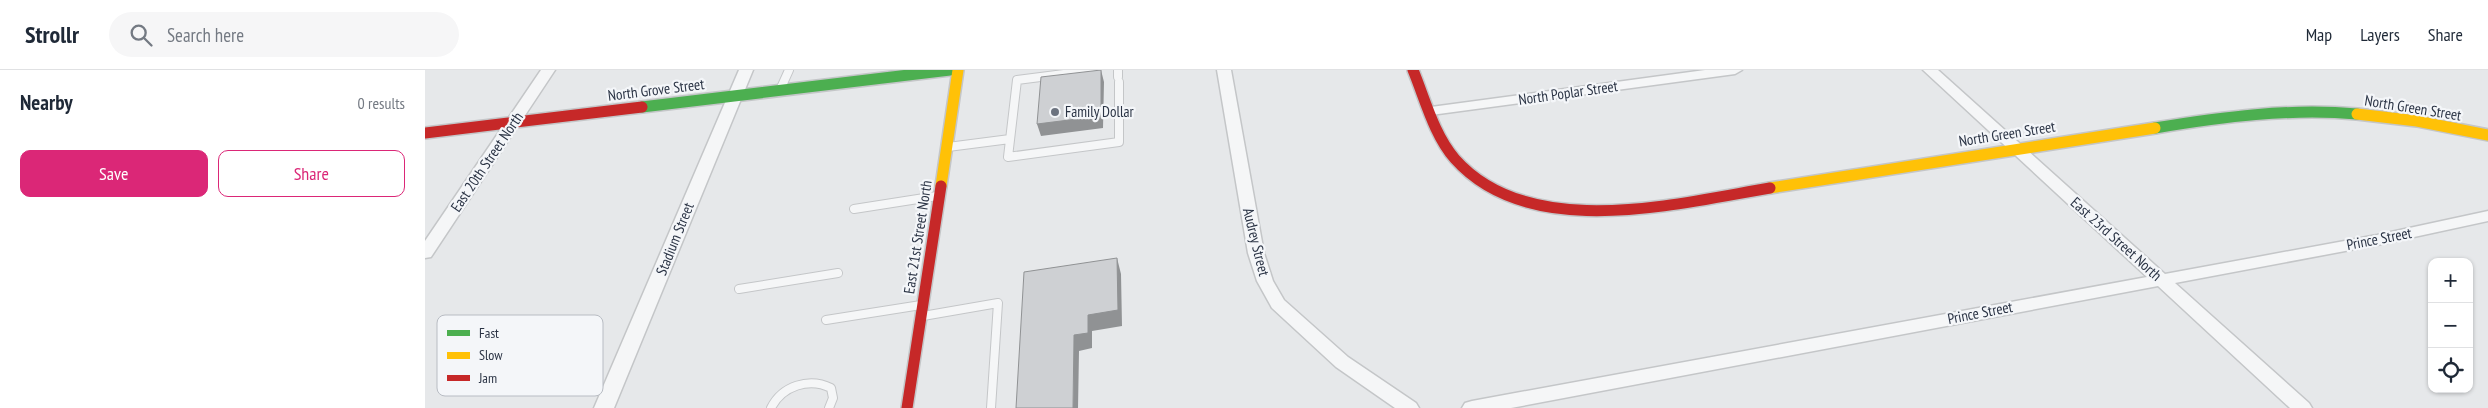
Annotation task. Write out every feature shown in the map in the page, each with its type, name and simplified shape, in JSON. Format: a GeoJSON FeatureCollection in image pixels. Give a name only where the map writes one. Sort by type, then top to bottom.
{"type":"FeatureCollection","features":[{"type":"Feature","properties":{"kind":"street","name":"East 20th Street North"},"geometry":{"type":"LineString","coordinates":[[425,253],[548,70]]}},
{"type":"Feature","properties":{"kind":"street","name":"Stadium Street"},"geometry":{"type":"LineString","coordinates":[[604,408],[746,70]]}},
{"type":"Feature","properties":{"kind":"street","name":"North Grove Street"},"geometry":{"type":"LineString","coordinates":[[425,133],[950,70]]}},
{"type":"Feature","properties":{"kind":"street","name":"East 21st Street North"},"geometry":{"type":"LineString","coordinates":[[907,408],[959,70]]}},
{"type":"Feature","properties":{"kind":"street","name":"Audrey Street"},"geometry":{"type":"LineString","coordinates":[[1224,70],[1256,254],[1265,281],[1277,304],[1341,362],[1409,408]]}},
{"type":"Feature","properties":{"kind":"street","name":"North Green Street"},"geometry":{"type":"LineString","coordinates":[[1413,70],[1444,142],[1471,176],[1509,198],[1557,210],[1599,211],[1658,205],[2249,112],[2329,111],[2417,122],[2488,135]]}},
{"type":"Feature","properties":{"kind":"street","name":"North Poplar Street"},"geometry":{"type":"LineString","coordinates":[[1431,111],[1735,70]]}},
{"type":"Feature","properties":{"kind":"street","name":"East 23rd Street North"},"geometry":{"type":"LineString","coordinates":[[1930,70],[2302,408]]}},
{"type":"Feature","properties":{"kind":"street","name":"Prince Street"},"geometry":{"type":"LineString","coordinates":[[1472,408],[2387,238],[2488,216]]}},
{"type":"Feature","properties":{"kind":"lane"},"geometry":{"type":"LineString","coordinates":[[780,90],[789,70]]}},
{"type":"Feature","properties":{"kind":"lane"},"geometry":{"type":"LineString","coordinates":[[1095,70],[1017,80],[1008,157],[1119,142],[1118,76]]}},
{"type":"Feature","properties":{"kind":"lane"},"geometry":{"type":"LineString","coordinates":[[947,147],[1010,139]]}},
{"type":"Feature","properties":{"kind":"lane"},"geometry":{"type":"LineString","coordinates":[[854,209],[939,196]]}},
{"type":"Feature","properties":{"kind":"lane"},"geometry":{"type":"LineString","coordinates":[[739,289],[838,273]]}},
{"type":"Feature","properties":{"kind":"lane"},"geometry":{"type":"LineString","coordinates":[[826,320],[998,303],[991,408]]}},
{"type":"Feature","properties":{"kind":"lane"},"geometry":{"type":"LineString","coordinates":[[771,408],[778,397],[786,391],[796,386],[817,382],[825,384],[834,393],[829,408]]}},
{"type":"Feature","properties":{"kind":"building"},"geometry":{"type":"Polygon","coordinates":[[[1101,70],[1101,116],[1037,124],[1041,77],[1101,70]]]}},
{"type":"Feature","properties":{"kind":"building"},"geometry":{"type":"Polygon","coordinates":[[[1117,258],[1118,310],[1088,315],[1088,333],[1074,335],[1073,408],[1016,408],[1024,272],[1117,258]]]}},
{"type":"Feature","properties":{"kind":"traffic: fast"},"geometry":{"type":"LineString","coordinates":[[642,107],[950,70]]}},
{"type":"Feature","properties":{"kind":"traffic: fast"},"geometry":{"type":"LineString","coordinates":[[2155,128],[2281,112],[2306,111],[2357,114]]}},
{"type":"Feature","properties":{"kind":"traffic: slow"},"geometry":{"type":"LineString","coordinates":[[941,186],[958,70]]}},
{"type":"Feature","properties":{"kind":"traffic: slow"},"geometry":{"type":"LineString","coordinates":[[2357,114],[2417,121],[2488,135]]}},
{"type":"Feature","properties":{"kind":"traffic: slow"},"geometry":{"type":"LineString","coordinates":[[1770,188],[2155,128]]}},
{"type":"Feature","properties":{"kind":"traffic: jam"},"geometry":{"type":"LineString","coordinates":[[1413,70],[1436,127],[1455,159],[1484,185],[1520,201],[1561,209],[1604,210],[1649,207],[1770,188]]}},
{"type":"Feature","properties":{"kind":"traffic: jam"},"geometry":{"type":"LineString","coordinates":[[425,133],[642,107]]}},
{"type":"Feature","properties":{"kind":"traffic: jam"},"geometry":{"type":"LineString","coordinates":[[907,408],[941,186]]}},
{"type":"Feature","properties":{"kind":"place","name":"Family Dollar"},"geometry":{"type":"Point","coordinates":[1055,112]}}]}
